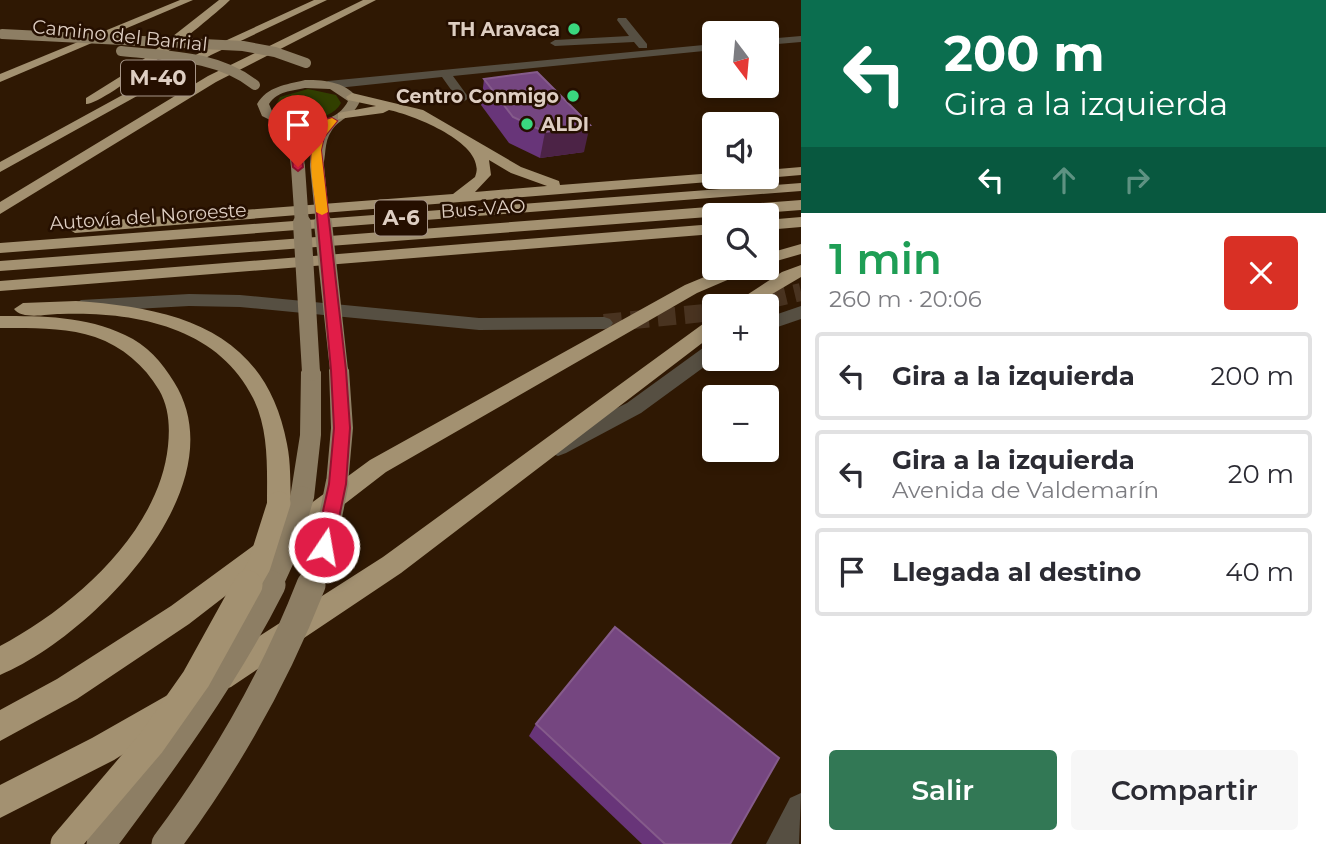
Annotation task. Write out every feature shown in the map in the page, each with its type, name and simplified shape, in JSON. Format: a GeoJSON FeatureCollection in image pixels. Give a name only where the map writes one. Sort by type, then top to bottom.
{"type":"FeatureCollection","features":[{"type":"Feature","properties":{"kind":"highway"},"geometry":{"type":"LineString","coordinates":[[0,65],[173,0]]}},
{"type":"Feature","properties":{"kind":"highway"},"geometry":{"type":"LineString","coordinates":[[0,78],[188,0]]}},
{"type":"Feature","properties":{"kind":"highway"},"geometry":{"type":"LineString","coordinates":[[84,105],[130,75],[225,0]]}},
{"type":"Feature","properties":{"kind":"highway","name":"M-40"},"geometry":{"type":"LineString","coordinates":[[0,167],[207,53],[322,0]]}},
{"type":"Feature","properties":{"kind":"highway","name":"M-40"},"geometry":{"type":"LineString","coordinates":[[0,209],[115,136],[212,79],[371,0]]}},
{"type":"Feature","properties":{"kind":"highway"},"geometry":{"type":"LineString","coordinates":[[351,95],[399,107],[431,119],[527,176],[573,187]]}},
{"type":"Feature","properties":{"kind":"highway"},"geometry":{"type":"LineString","coordinates":[[337,119],[399,107]]}},
{"type":"Feature","properties":{"kind":"highway"},"geometry":{"type":"LineString","coordinates":[[0,154],[48,126]]}},
{"type":"Feature","properties":{"kind":"highway"},"geometry":{"type":"LineString","coordinates":[[0,216],[115,136]]}},
{"type":"Feature","properties":{"kind":"highway"},"geometry":{"type":"LineString","coordinates":[[460,195],[482,180],[486,168],[481,155],[470,142]]}},
{"type":"Feature","properties":{"kind":"highway"},"geometry":{"type":"LineString","coordinates":[[779,173],[801,171]]}},
{"type":"Feature","properties":{"kind":"highway"},"geometry":{"type":"LineString","coordinates":[[0,234],[460,195],[702,178]]}},
{"type":"Feature","properties":{"kind":"highway","name":"Autovía del Noroeste"},"geometry":{"type":"LineString","coordinates":[[0,248],[801,187]]}},
{"type":"Feature","properties":{"kind":"highway","name":"Bus-VAO"},"geometry":{"type":"LineString","coordinates":[[0,266],[801,205]]}},
{"type":"Feature","properties":{"kind":"highway"},"geometry":{"type":"LineString","coordinates":[[779,224],[801,222]]}},
{"type":"Feature","properties":{"kind":"highway","name":"A-6"},"geometry":{"type":"LineString","coordinates":[[0,286],[702,230]]}},
{"type":"Feature","properties":{"kind":"highway"},"geometry":{"type":"LineString","coordinates":[[779,255],[801,249]]}},
{"type":"Feature","properties":{"kind":"highway"},"geometry":{"type":"LineString","coordinates":[[758,294],[801,270]]}},
{"type":"Feature","properties":{"kind":"highway"},"geometry":{"type":"LineString","coordinates":[[0,726],[67,689],[180,615],[378,466],[436,431],[691,289],[712,280]]}},
{"type":"Feature","properties":{"kind":"highway"},"geometry":{"type":"LineString","coordinates":[[0,311],[107,308],[163,316],[209,336],[241,360],[257,383],[276,429],[281,464],[291,500],[259,566],[196,679],[151,743],[65,844]]}},
{"type":"Feature","properties":{"kind":"highway"},"geometry":{"type":"LineString","coordinates":[[0,321],[44,322],[114,337],[149,361],[162,376],[174,395],[180,418],[176,469],[149,529],[118,569],[87,602],[51,630],[0,661]]}},
{"type":"Feature","properties":{"kind":"highway"},"geometry":{"type":"LineString","coordinates":[[0,802],[103,749],[237,667],[392,565],[702,334]]}},
{"type":"Feature","properties":{"kind":"main road","name":"Camino del Barrial"},"geometry":{"type":"LineString","coordinates":[[1,37],[243,46],[275,52],[306,63],[317,71],[327,85]]}},
{"type":"Feature","properties":{"kind":"main road","name":"Camino del Barrial"},"geometry":{"type":"LineString","coordinates":[[1,37],[179,58],[228,68],[246,76],[265,100],[263,109],[266,113],[284,123]]}},
{"type":"Feature","properties":{"kind":"main road"},"geometry":{"type":"LineString","coordinates":[[166,844],[202,797],[246,725],[279,658],[307,597],[324,547],[337,484],[342,428],[339,370],[316,150],[319,136],[352,109],[351,95],[327,85],[290,86],[272,93],[265,100]]}},
{"type":"Feature","properties":{"kind":"main road"},"geometry":{"type":"LineString","coordinates":[[284,123],[308,125],[337,119]]}},
{"type":"Feature","properties":{"kind":"main road"},"geometry":{"type":"LineString","coordinates":[[101,844],[169,755],[228,662],[279,568],[291,500],[309,466],[313,418],[298,167],[295,143],[284,123]]}},
{"type":"Feature","properties":{"kind":"street"},"geometry":{"type":"LineString","coordinates":[[622,20],[649,53]]}},
{"type":"Feature","properties":{"kind":"street"},"geometry":{"type":"LineString","coordinates":[[555,43],[637,39]]}},
{"type":"Feature","properties":{"kind":"street"},"geometry":{"type":"LineString","coordinates":[[779,41],[801,39]]}},
{"type":"Feature","properties":{"kind":"street"},"geometry":{"type":"LineString","coordinates":[[327,85],[366,79],[702,48]]}},
{"type":"Feature","properties":{"kind":"street"},"geometry":{"type":"LineString","coordinates":[[444,72],[463,99]]}},
{"type":"Feature","properties":{"kind":"street"},"geometry":{"type":"LineString","coordinates":[[351,95],[354,86],[366,79]]}},
{"type":"Feature","properties":{"kind":"street"},"geometry":{"type":"LineString","coordinates":[[37,308],[189,300],[240,301],[479,324],[604,323]]}},
{"type":"Feature","properties":{"kind":"street"},"geometry":{"type":"LineString","coordinates":[[779,320],[801,312]]}},
{"type":"Feature","properties":{"kind":"street"},"geometry":{"type":"LineString","coordinates":[[540,456],[634,408],[702,359]]}},
{"type":"Feature","properties":{"kind":"street"},"geometry":{"type":"LineString","coordinates":[[782,844],[801,809]]}},
{"type":"Feature","properties":{"kind":"green space"},"geometry":{"type":"Polygon","coordinates":[[[308,89],[336,95],[341,103],[336,110],[310,119],[281,113],[275,107],[280,97],[308,89]]]}},
{"type":"Feature","properties":{"kind":"building"},"geometry":{"type":"Polygon","coordinates":[[[537,72],[590,125],[545,132],[513,117],[484,79],[537,72]]]}},
{"type":"Feature","properties":{"kind":"building"},"geometry":{"type":"Polygon","coordinates":[[[615,627],[779,758],[730,844],[665,844],[536,724],[615,627]]]}},
{"type":"Feature","properties":{"kind":"tunnel"},"geometry":{"type":"LineString","coordinates":[[779,297],[801,292]]}},
{"type":"Feature","properties":{"kind":"tunnel"},"geometry":{"type":"LineString","coordinates":[[604,323],[702,313]]}},
{"type":"Feature","properties":{"kind":"slow traffic"},"geometry":{"type":"LineString","coordinates":[[322,123],[332,121],[319,136],[316,150],[322,212]]}},
{"type":"Feature","properties":{"kind":"place","name":"TH Aravaca"},"geometry":{"type":"Point","coordinates":[574,29]}},
{"type":"Feature","properties":{"kind":"place","name":"Centro Conmigo"},"geometry":{"type":"Point","coordinates":[573,96]}},
{"type":"Feature","properties":{"kind":"place","name":"ALDI"},"geometry":{"type":"Point","coordinates":[527,124]}},
{"type":"Feature","properties":{"kind":"route"},"geometry":{"type":"LineString","coordinates":[[298,167],[295,143],[284,123],[308,125],[332,121],[319,136],[316,150],[339,370],[342,428],[341,463],[324,547]]}}]}
